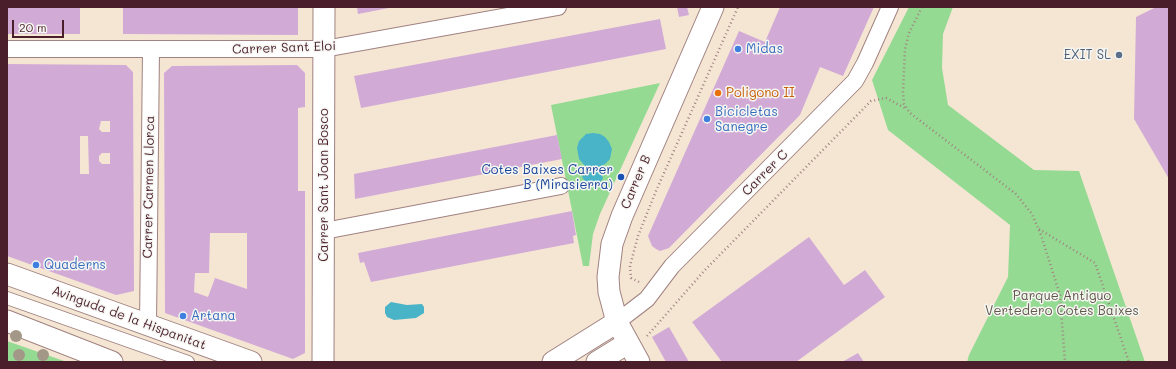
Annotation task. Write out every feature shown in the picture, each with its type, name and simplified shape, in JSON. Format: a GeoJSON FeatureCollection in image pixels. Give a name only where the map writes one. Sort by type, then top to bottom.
{"type":"FeatureCollection","features":[{"type":"Feature","properties":{"kind":"street","name":"Carrer Sant Joan Bosco"},"geometry":{"type":"LineString","coordinates":[[323,362],[324,7]]}},
{"type":"Feature","properties":{"kind":"street","name":"Carrer Sant Eloi"},"geometry":{"type":"LineString","coordinates":[[7,49],[324,49],[558,7]]}},
{"type":"Feature","properties":{"kind":"street","name":"Carrer B"},"geometry":{"type":"LineString","coordinates":[[633,352],[617,322],[609,292],[609,261],[616,230],[713,7]]}},
{"type":"Feature","properties":{"kind":"street","name":"Carrer C"},"geometry":{"type":"LineString","coordinates":[[617,322],[647,299],[672,266],[855,82],[890,7]]}},
{"type":"Feature","properties":{"kind":"street","name":"Carrer Carmen Llorca"},"geometry":{"type":"LineString","coordinates":[[148,325],[151,50]]}},
{"type":"Feature","properties":{"kind":"street"},"geometry":{"type":"LineString","coordinates":[[324,231],[561,186]]}},
{"type":"Feature","properties":{"kind":"street","name":"Avinguda de la Hispanitat"},"geometry":{"type":"LineString","coordinates":[[7,274],[251,362]]}},
{"type":"Feature","properties":{"kind":"street","name":"Avinguda de la Hispanitat"},"geometry":{"type":"LineString","coordinates":[[7,298],[188,362]]}},
{"type":"Feature","properties":{"kind":"street"},"geometry":{"type":"LineString","coordinates":[[7,320],[112,362]]}},
{"type":"Feature","properties":{"kind":"street"},"geometry":{"type":"LineString","coordinates":[[553,362],[617,322]]}},
{"type":"Feature","properties":{"kind":"street"},"geometry":{"type":"LineString","coordinates":[[597,362],[633,352]]}},
{"type":"Feature","properties":{"kind":"path"},"geometry":{"type":"LineString","coordinates":[[641,283],[631,278],[630,266],[638,236],[656,191],[738,7]]}},
{"type":"Feature","properties":{"kind":"path"},"geometry":{"type":"LineString","coordinates":[[906,109],[902,99],[905,49],[909,33],[922,7]]}},
{"type":"Feature","properties":{"kind":"path"},"geometry":{"type":"LineString","coordinates":[[633,352],[656,328],[705,270],[871,101],[878,98],[890,99],[906,109],[1016,194],[1032,214],[1039,229],[1060,295],[1065,362]]}},
{"type":"Feature","properties":{"kind":"path"},"geometry":{"type":"LineString","coordinates":[[1039,229],[1094,263],[1129,362]]}},
{"type":"Feature","properties":{"kind":"green space","name":"Parque Antiguo Vertedero Cotes Baixes"},"geometry":{"type":"Polygon","coordinates":[[[909,7],[953,7],[943,34],[942,68],[948,105],[1034,170],[1079,171],[1145,362],[967,362],[969,355],[1008,277],[1010,225],[888,130],[872,80],[909,7]]]}},
{"type":"Feature","properties":{"kind":"green space"},"geometry":{"type":"Polygon","coordinates":[[[660,83],[600,214],[593,234],[589,266],[583,266],[551,105],[660,83]]]}},
{"type":"Feature","properties":{"kind":"green space"},"geometry":{"type":"Polygon","coordinates":[[[7,341],[67,362],[7,362],[7,341]]]}},
{"type":"Feature","properties":{"kind":"water"},"geometry":{"type":"Polygon","coordinates":[[[586,134],[600,134],[605,137],[612,149],[610,159],[599,167],[603,178],[600,183],[596,186],[589,187],[582,177],[586,167],[579,159],[577,148],[579,141],[586,134]]]}},
{"type":"Feature","properties":{"kind":"water"},"geometry":{"type":"Polygon","coordinates":[[[391,302],[407,305],[422,304],[424,307],[424,313],[416,318],[394,320],[387,317],[385,313],[385,307],[391,302]]]}},
{"type":"Feature","properties":{"kind":"building"},"geometry":{"type":"Polygon","coordinates":[[[7,7],[80,7],[80,34],[7,34],[7,7]]]}},
{"type":"Feature","properties":{"kind":"building"},"geometry":{"type":"Polygon","coordinates":[[[123,7],[298,7],[298,35],[123,34],[123,7]]]}},
{"type":"Feature","properties":{"kind":"building"},"geometry":{"type":"Polygon","coordinates":[[[357,7],[389,7],[389,8],[358,14],[357,7]]]}},
{"type":"Feature","properties":{"kind":"building"},"geometry":{"type":"Polygon","coordinates":[[[677,7],[687,7],[689,15],[679,17],[677,7]]]}},
{"type":"Feature","properties":{"kind":"building"},"geometry":{"type":"Polygon","coordinates":[[[780,7],[874,7],[843,76],[820,67],[800,115],[669,248],[660,251],[656,249],[652,246],[648,236],[739,31],[765,42],[780,7]]]}},
{"type":"Feature","properties":{"kind":"building"},"geometry":{"type":"Polygon","coordinates":[[[1156,7],[1169,7],[1169,179],[1134,119],[1136,17],[1156,7]]]}},
{"type":"Feature","properties":{"kind":"building"},"geometry":{"type":"Polygon","coordinates":[[[660,19],[666,49],[361,108],[354,76],[660,19]]]}},
{"type":"Feature","properties":{"kind":"building"},"geometry":{"type":"Polygon","coordinates":[[[7,64],[126,65],[133,72],[134,291],[116,295],[7,256],[7,64]],[[101,121],[99,129],[102,132],[110,132],[110,121],[101,121]],[[80,136],[80,174],[89,174],[88,136],[80,136]],[[102,153],[99,156],[99,161],[102,164],[110,164],[110,153],[102,153]]]}},
{"type":"Feature","properties":{"kind":"building"},"geometry":{"type":"Polygon","coordinates":[[[297,65],[305,73],[305,107],[298,108],[298,191],[305,191],[305,353],[293,359],[165,313],[164,73],[172,66],[297,65]],[[210,233],[209,273],[195,273],[194,292],[208,297],[215,278],[247,289],[247,233],[210,233]]]}},
{"type":"Feature","properties":{"kind":"building"},"geometry":{"type":"Polygon","coordinates":[[[557,135],[562,159],[355,199],[354,174],[557,135]]]}},
{"type":"Feature","properties":{"kind":"building"},"geometry":{"type":"Polygon","coordinates":[[[572,211],[576,235],[573,236],[574,243],[371,282],[364,262],[360,263],[358,253],[572,211]]]}},
{"type":"Feature","properties":{"kind":"building"},"geometry":{"type":"Polygon","coordinates":[[[809,237],[844,285],[865,270],[885,297],[796,362],[722,362],[692,322],[809,237]]]}},
{"type":"Feature","properties":{"kind":"building"},"geometry":{"type":"Polygon","coordinates":[[[669,327],[689,362],[666,362],[652,337],[669,327]]]}},
{"type":"Feature","properties":{"kind":"building"},"geometry":{"type":"Polygon","coordinates":[[[858,353],[864,362],[842,362],[858,353]]]}},
{"type":"Feature","properties":{"kind":"place","name":"Midas"},"geometry":{"type":"Point","coordinates":[738,49]}},
{"type":"Feature","properties":{"kind":"place","name":"EXIT SL"},"geometry":{"type":"Point","coordinates":[1119,55]}},
{"type":"Feature","properties":{"kind":"place","name":"Poligono II"},"geometry":{"type":"Point","coordinates":[718,93]}},
{"type":"Feature","properties":{"kind":"place","name":"Bicicletas Sanegre"},"geometry":{"type":"Point","coordinates":[707,119]}},
{"type":"Feature","properties":{"kind":"place","name":"Cotes Baixes Carrer B (Mirasierra)"},"geometry":{"type":"Point","coordinates":[621,177]}},
{"type":"Feature","properties":{"kind":"place","name":"Quaderns"},"geometry":{"type":"Point","coordinates":[36,265]}},
{"type":"Feature","properties":{"kind":"place","name":"Artana"},"geometry":{"type":"Point","coordinates":[183,316]}}]}
